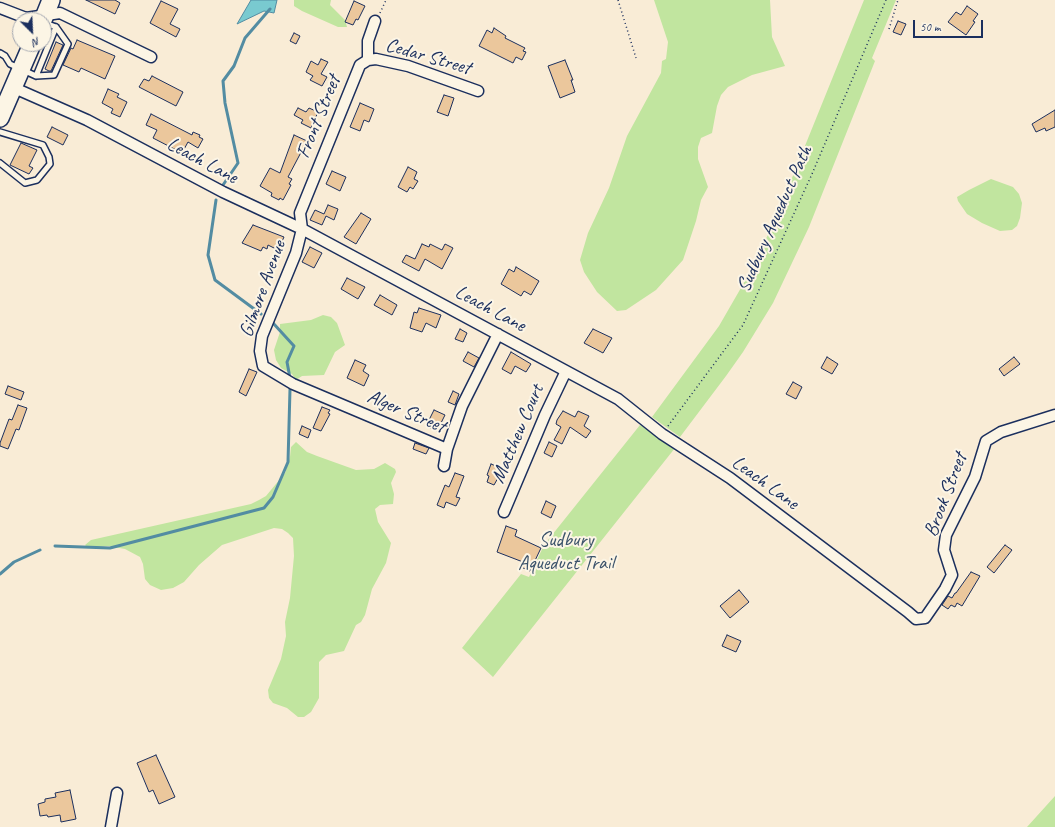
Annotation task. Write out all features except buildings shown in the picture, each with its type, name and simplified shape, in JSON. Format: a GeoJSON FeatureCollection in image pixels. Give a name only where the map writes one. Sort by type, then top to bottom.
{"type":"FeatureCollection","features":[{"type":"Feature","properties":{"kind":"main road"},"geometry":{"type":"LineString","coordinates":[[0,118],[28,52]]}},
{"type":"Feature","properties":{"kind":"street"},"geometry":{"type":"LineString","coordinates":[[0,8],[12,13]]}},
{"type":"Feature","properties":{"kind":"street"},"geometry":{"type":"LineString","coordinates":[[52,16],[60,13],[151,57]]}},
{"type":"Feature","properties":{"kind":"street","name":"Front Street"},"geometry":{"type":"LineString","coordinates":[[302,229],[300,213],[349,88],[360,65],[368,60],[368,41],[375,21]]}},
{"type":"Feature","properties":{"kind":"street","name":"Cedar Street"},"geometry":{"type":"LineString","coordinates":[[368,60],[376,59],[408,66],[478,91]]}},
{"type":"Feature","properties":{"kind":"street","name":"Leach Lane"},"geometry":{"type":"LineString","coordinates":[[12,87],[87,120],[223,192],[302,229],[498,334],[624,404],[662,434],[730,478],[908,612],[916,620]]}},
{"type":"Feature","properties":{"kind":"street","name":"Gilmore Avenue"},"geometry":{"type":"LineString","coordinates":[[261,361],[260,351],[262,336],[286,280],[302,229]]}},
{"type":"Feature","properties":{"kind":"street","name":"Alger Street"},"geometry":{"type":"LineString","coordinates":[[261,361],[263,366],[292,384],[447,449],[462,406],[498,334]]}},
{"type":"Feature","properties":{"kind":"street","name":"Matthew Court"},"geometry":{"type":"LineString","coordinates":[[504,512],[545,415],[566,371]]}},
{"type":"Feature","properties":{"kind":"street","name":"Brook Street"},"geometry":{"type":"LineString","coordinates":[[916,620],[925,618],[945,589],[952,575],[944,550],[946,535],[975,477],[986,441],[1001,432],[1055,416]]}},
{"type":"Feature","properties":{"kind":"street"},"geometry":{"type":"LineString","coordinates":[[444,466],[447,449]]}},
{"type":"Feature","properties":{"kind":"street"},"geometry":{"type":"LineString","coordinates":[[111,827],[117,792]]}},
{"type":"Feature","properties":{"kind":"lane"},"geometry":{"type":"LineString","coordinates":[[0,53],[6,56],[10,64],[36,76],[54,76],[68,44],[52,22]]}},
{"type":"Feature","properties":{"kind":"lane"},"geometry":{"type":"LineString","coordinates":[[36,76],[41,52]]}},
{"type":"Feature","properties":{"kind":"lane"},"geometry":{"type":"LineString","coordinates":[[0,132],[43,145],[49,157],[50,164],[37,180],[25,183],[0,163]]}},
{"type":"Feature","properties":{"kind":"path"},"geometry":{"type":"LineString","coordinates":[[375,21],[386,0]]}},
{"type":"Feature","properties":{"kind":"path"},"geometry":{"type":"LineString","coordinates":[[618,0],[636,58]]}},
{"type":"Feature","properties":{"kind":"path","name":"Sudbury Aqueduct Path"},"geometry":{"type":"LineString","coordinates":[[662,434],[743,325],[812,174],[886,0]]}},
{"type":"Feature","properties":{"kind":"path"},"geometry":{"type":"LineString","coordinates":[[889,30],[898,0]]}},
{"type":"Feature","properties":{"kind":"green space"},"geometry":{"type":"Polygon","coordinates":[[[294,0],[331,0],[330,5],[345,20],[347,27],[338,27],[302,11],[294,6],[294,0]]]}},
{"type":"Feature","properties":{"kind":"green space"},"geometry":{"type":"Polygon","coordinates":[[[654,0],[770,0],[772,37],[785,66],[752,75],[728,87],[721,95],[717,106],[712,133],[701,138],[698,147],[698,159],[708,187],[701,200],[696,221],[683,260],[656,290],[626,310],[617,311],[597,292],[584,272],[580,260],[588,233],[609,188],[627,136],[661,73],[662,61],[666,59],[668,42],[654,0]]]}},
{"type":"Feature","properties":{"kind":"green space"},"geometry":{"type":"Polygon","coordinates":[[[864,0],[896,0],[872,58],[875,61],[809,227],[773,303],[743,352],[680,437],[652,417],[719,326],[753,267],[777,215],[864,0]]]}},
{"type":"Feature","properties":{"kind":"green space"},"geometry":{"type":"Polygon","coordinates":[[[991,179],[1013,187],[1019,194],[1022,203],[1020,218],[1017,226],[1012,230],[1000,231],[982,223],[967,214],[958,201],[957,197],[991,179]]]}},
{"type":"Feature","properties":{"kind":"green space"},"geometry":{"type":"Polygon","coordinates":[[[323,315],[331,317],[337,323],[345,345],[335,352],[324,375],[302,376],[296,380],[292,374],[281,368],[276,360],[274,350],[280,332],[280,324],[311,320],[323,315]]]}},
{"type":"Feature","properties":{"kind":"green space","name":"Sudbury Aqueduct Trail"},"geometry":{"type":"Polygon","coordinates":[[[640,425],[675,448],[493,677],[462,648],[521,574],[529,577],[544,545],[640,425]]]}},
{"type":"Feature","properties":{"kind":"green space"},"geometry":{"type":"Polygon","coordinates":[[[296,442],[307,452],[356,470],[374,469],[385,463],[395,469],[396,472],[391,483],[394,494],[393,504],[380,505],[375,509],[378,522],[391,543],[386,563],[372,589],[365,615],[361,622],[356,625],[344,651],[326,655],[319,662],[319,698],[311,712],[304,717],[298,717],[287,708],[273,703],[269,698],[268,690],[281,659],[286,636],[285,622],[290,598],[294,556],[293,538],[288,533],[282,529],[274,528],[222,545],[199,565],[184,582],[173,588],[161,590],[150,585],[145,579],[143,564],[140,557],[125,549],[108,546],[88,548],[85,545],[91,540],[251,504],[266,496],[285,473],[290,457],[291,447],[296,442]]]}},
{"type":"Feature","properties":{"kind":"green space"},"geometry":{"type":"Polygon","coordinates":[[[1055,796],[1055,827],[1027,827],[1055,796]]]}},
{"type":"Feature","properties":{"kind":"water"},"geometry":{"type":"Polygon","coordinates":[[[251,0],[277,0],[274,13],[264,11],[237,24],[251,0]]]}},
{"type":"Feature","properties":{"kind":"waterway"},"geometry":{"type":"LineString","coordinates":[[223,185],[238,163],[225,103],[223,81],[234,66],[245,38],[270,9]]}},
{"type":"Feature","properties":{"kind":"waterway"},"geometry":{"type":"LineString","coordinates":[[216,200],[208,255],[215,280],[261,314]]}},
{"type":"Feature","properties":{"kind":"waterway"},"geometry":{"type":"LineString","coordinates":[[273,323],[294,346],[287,362],[290,378]]}},
{"type":"Feature","properties":{"kind":"waterway"},"geometry":{"type":"LineString","coordinates":[[55,546],[110,548],[264,508],[273,497],[288,462],[290,389]]}},
{"type":"Feature","properties":{"kind":"waterway"},"geometry":{"type":"LineString","coordinates":[[0,574],[14,562],[40,550]]}}]}
